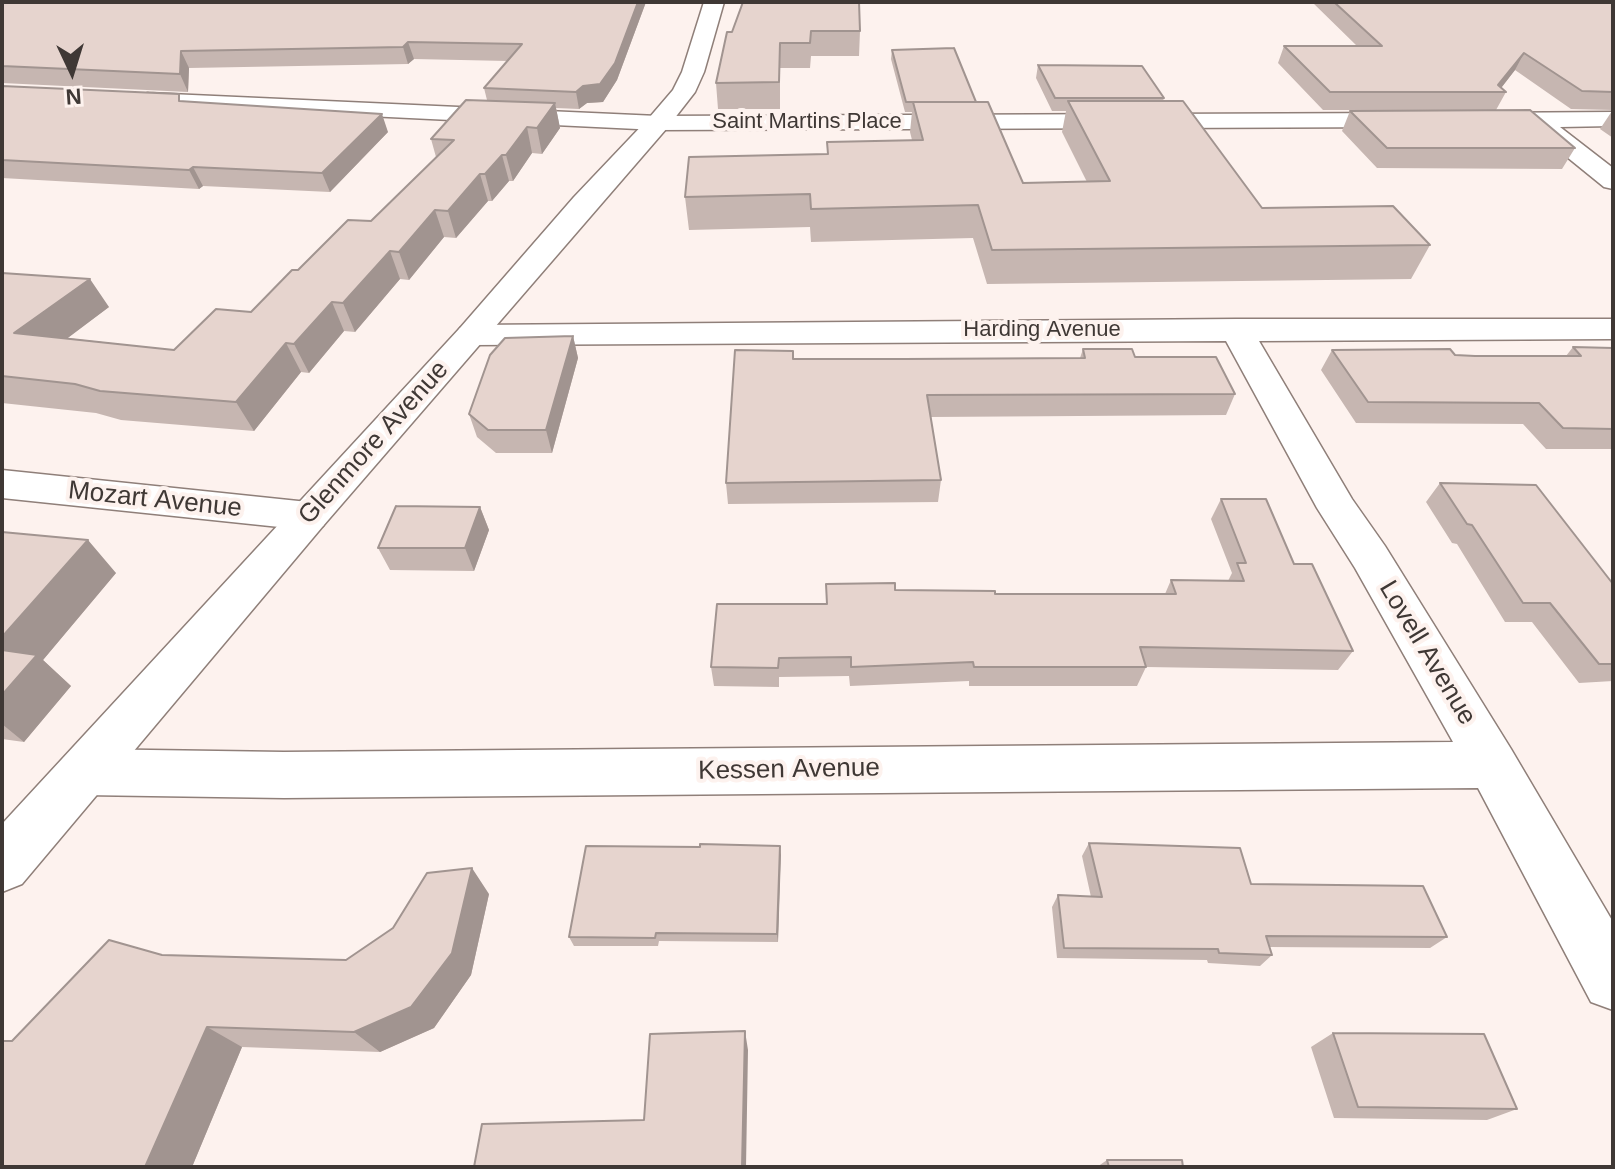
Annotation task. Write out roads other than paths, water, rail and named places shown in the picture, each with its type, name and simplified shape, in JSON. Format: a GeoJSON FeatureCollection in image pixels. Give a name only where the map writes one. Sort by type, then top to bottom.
{"type":"FeatureCollection","features":[{"type":"Feature","properties":{"kind":"street","name":"Glenmore Avenue"},"geometry":{"type":"LineString","coordinates":[[2,865],[308,516],[472,335],[584,203],[658,123],[683,92],[693,72],[714,2]]}},
{"type":"Feature","properties":{"kind":"street","name":"Saint Martins Place"},"geometry":{"type":"LineString","coordinates":[[129,99],[658,123],[1430,120]]}},
{"type":"Feature","properties":{"kind":"street"},"geometry":{"type":"LineString","coordinates":[[1535,119],[1613,181]]}},
{"type":"Feature","properties":{"kind":"street"},"geometry":{"type":"LineString","coordinates":[[1460,120],[1613,119]]}},
{"type":"Feature","properties":{"kind":"street","name":"Lovell Avenue"},"geometry":{"type":"LineString","coordinates":[[1236,329],[1337,508],[1370,557],[1493,765],[1613,980]]}},
{"type":"Feature","properties":{"kind":"street","name":"Harding Avenue"},"geometry":{"type":"LineString","coordinates":[[472,335],[1613,329]]}},
{"type":"Feature","properties":{"kind":"street","name":"Mozart Avenue"},"geometry":{"type":"LineString","coordinates":[[2,484],[308,516]]}},
{"type":"Feature","properties":{"kind":"street","name":"Kessen Avenue"},"geometry":{"type":"LineString","coordinates":[[84,772],[284,775],[1493,765]]}}]}
